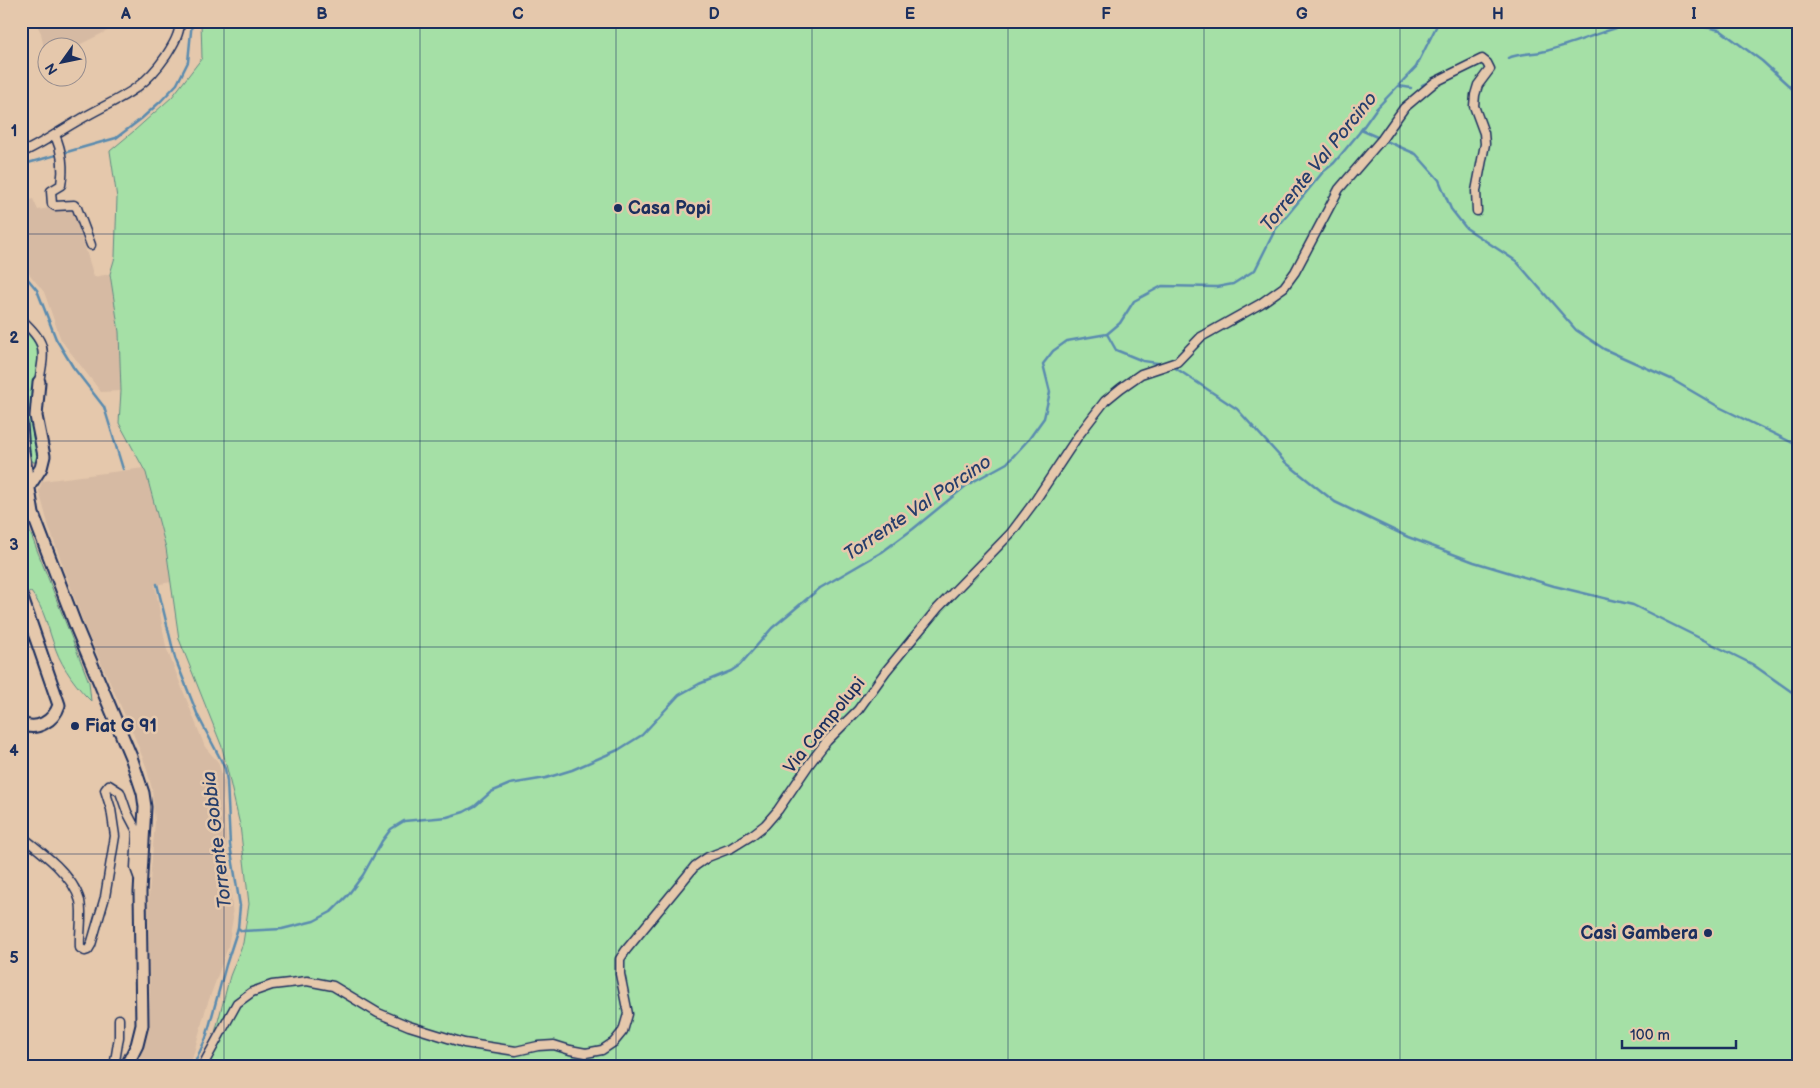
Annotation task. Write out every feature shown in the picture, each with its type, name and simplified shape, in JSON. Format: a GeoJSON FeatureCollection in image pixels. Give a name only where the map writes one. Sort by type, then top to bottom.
{"type":"FeatureCollection","features":[{"type":"Feature","properties":{"kind":"main road"},"geometry":{"type":"LineString","coordinates":[[28,488],[41,468],[44,452],[36,416],[40,382]]}},
{"type":"Feature","properties":{"kind":"main road"},"geometry":{"type":"LineString","coordinates":[[21,424],[22,447],[33,514],[77,629],[131,757],[146,808],[141,883],[142,1025],[137,1045],[126,1067]]}},
{"type":"Feature","properties":{"kind":"main road"},"geometry":{"type":"LineString","coordinates":[[26,469],[34,470],[41,468]]}},
{"type":"Feature","properties":{"kind":"main road"},"geometry":{"type":"LineString","coordinates":[[21,596],[59,705],[48,721],[40,726],[32,727],[21,723]]}},
{"type":"Feature","properties":{"kind":"street"},"geometry":{"type":"LineString","coordinates":[[21,153],[123,97],[143,83],[156,70],[172,48],[180,31],[180,21]]}},
{"type":"Feature","properties":{"kind":"street","name":"Via Campolupi"},"geometry":{"type":"LineString","coordinates":[[202,1067],[237,1003],[252,992],[272,985],[308,981],[332,986],[378,1013],[409,1026],[464,1043],[516,1051],[538,1046],[554,1045],[586,1052],[602,1050],[614,1042],[623,1031],[628,1014],[620,974],[620,959],[626,950],[695,866],[708,857],[731,848],[752,835],[771,817],[827,741],[858,710],[886,671],[938,608],[1011,533],[1078,436],[1105,401],[1141,374],[1177,362],[1201,336],[1260,304],[1284,287],[1295,272],[1339,189],[1391,129],[1404,108],[1434,82],[1482,59],[1490,69],[1478,85],[1475,95],[1474,106],[1486,144],[1476,191],[1477,211]]}},
{"type":"Feature","properties":{"kind":"street"},"geometry":{"type":"LineString","coordinates":[[55,135],[62,158],[61,185],[51,191],[52,204],[55,206],[74,205],[77,208],[91,245]]}},
{"type":"Feature","properties":{"kind":"street"},"geometry":{"type":"LineString","coordinates":[[21,319],[41,341],[44,355],[40,382]]}},
{"type":"Feature","properties":{"kind":"street"},"geometry":{"type":"LineString","coordinates":[[21,836],[51,859],[60,869],[80,900],[80,948],[85,951],[91,945],[105,897],[114,845],[115,836],[106,790],[109,785],[120,792],[127,812],[137,831],[135,868],[141,883]]}},
{"type":"Feature","properties":{"kind":"street"},"geometry":{"type":"LineString","coordinates":[[114,1067],[119,1038],[119,1019]]}},
{"type":"Feature","properties":{"kind":"shaded area"},"geometry":{"type":"Polygon","coordinates":[[[35,21],[127,21],[88,40],[88,38],[42,38],[35,21]]]}},
{"type":"Feature","properties":{"kind":"shaded area"},"geometry":{"type":"Polygon","coordinates":[[[33,199],[38,210],[72,204],[94,277],[110,274],[119,332],[121,391],[101,392],[61,340],[44,292],[21,264],[21,203],[33,199]]]}},
{"type":"Feature","properties":{"kind":"shaded area"},"geometry":{"type":"Polygon","coordinates":[[[144,468],[166,548],[171,582],[155,585],[166,647],[205,747],[218,762],[225,784],[223,802],[233,918],[228,947],[206,1008],[190,1067],[137,1067],[146,1038],[150,999],[148,906],[155,822],[152,789],[146,766],[133,733],[86,630],[49,527],[39,491],[42,481],[144,468]]]}},
{"type":"Feature","properties":{"kind":"green space"},"geometry":{"type":"Polygon","coordinates":[[[201,21],[1799,21],[1799,1067],[206,1067],[230,976],[243,943],[249,904],[240,825],[222,747],[179,639],[166,548],[146,473],[119,423],[121,391],[119,332],[110,274],[115,257],[117,198],[110,151],[172,97],[202,58],[201,21]]]}},
{"type":"Feature","properties":{"kind":"green space"},"geometry":{"type":"Polygon","coordinates":[[[21,328],[33,340],[37,350],[38,358],[32,416],[39,456],[38,462],[33,462],[29,456],[26,440],[27,380],[21,328]]]}},
{"type":"Feature","properties":{"kind":"green space"},"geometry":{"type":"Polygon","coordinates":[[[21,503],[26,522],[89,682],[91,701],[66,670],[56,650],[40,605],[31,592],[27,593],[21,575],[21,503]]]}},
{"type":"Feature","properties":{"kind":"waterway","name":"Torrente Gobbia"},"geometry":{"type":"LineString","coordinates":[[21,165],[116,138],[141,119],[177,84],[188,62],[192,21]]}},
{"type":"Feature","properties":{"kind":"waterway","name":"Torrente Val Porcino"},"geometry":{"type":"LineString","coordinates":[[238,928],[242,931],[282,929],[314,921],[331,912],[348,895],[363,875],[391,829],[404,821],[447,817],[464,812],[475,806],[491,792],[510,784],[546,778],[572,770],[618,750],[642,735],[679,695],[740,665],[772,628],[820,588],[882,552],[967,485],[1007,463],[1029,439],[1044,418],[1050,392],[1043,364],[1053,351],[1067,341],[1107,334],[1120,323],[1134,301],[1162,286],[1217,287],[1233,284],[1255,270],[1275,230],[1323,172],[1334,163],[1376,109],[1416,67],[1439,21]]}},
{"type":"Feature","properties":{"kind":"waterway"},"geometry":{"type":"LineString","coordinates":[[1508,58],[1546,51],[1642,21]]}},
{"type":"Feature","properties":{"kind":"waterway"},"geometry":{"type":"LineString","coordinates":[[1677,21],[1720,30],[1762,61],[1799,95]]}},
{"type":"Feature","properties":{"kind":"waterway"},"geometry":{"type":"LineString","coordinates":[[1422,85],[1434,79]]}},
{"type":"Feature","properties":{"kind":"waterway"},"geometry":{"type":"LineString","coordinates":[[1399,86],[1411,88]]}},
{"type":"Feature","properties":{"kind":"waterway"},"geometry":{"type":"LineString","coordinates":[[1361,130],[1416,154],[1439,180],[1451,209],[1466,228],[1516,261],[1576,330],[1604,349],[1671,379],[1719,407],[1799,446]]}},
{"type":"Feature","properties":{"kind":"waterway","name":"Torrente Gobbia"},"geometry":{"type":"LineString","coordinates":[[21,271],[37,290],[56,339],[73,367],[104,407],[123,469]]}},
{"type":"Feature","properties":{"kind":"waterway"},"geometry":{"type":"LineString","coordinates":[[1107,334],[1116,350],[1143,361],[1164,364]]}},
{"type":"Feature","properties":{"kind":"waterway"},"geometry":{"type":"LineString","coordinates":[[1171,365],[1237,409],[1285,462],[1335,502],[1408,537],[1474,562],[1554,586],[1633,605],[1752,664],[1799,697]]}},
{"type":"Feature","properties":{"kind":"waterway","name":"Torrente Gobbia"},"geometry":{"type":"LineString","coordinates":[[157,584],[175,658],[198,716],[225,769],[230,845],[240,906],[238,928],[206,1038],[193,1067]]}},
{"type":"Feature","properties":{"kind":"place","name":"Casa Popi"},"geometry":{"type":"Point","coordinates":[618,208]}},
{"type":"Feature","properties":{"kind":"place","name":"Fiat G 91"},"geometry":{"type":"Point","coordinates":[75,726]}},
{"type":"Feature","properties":{"kind":"place","name":"Casì Gambera"},"geometry":{"type":"Point","coordinates":[1708,933]}}]}
